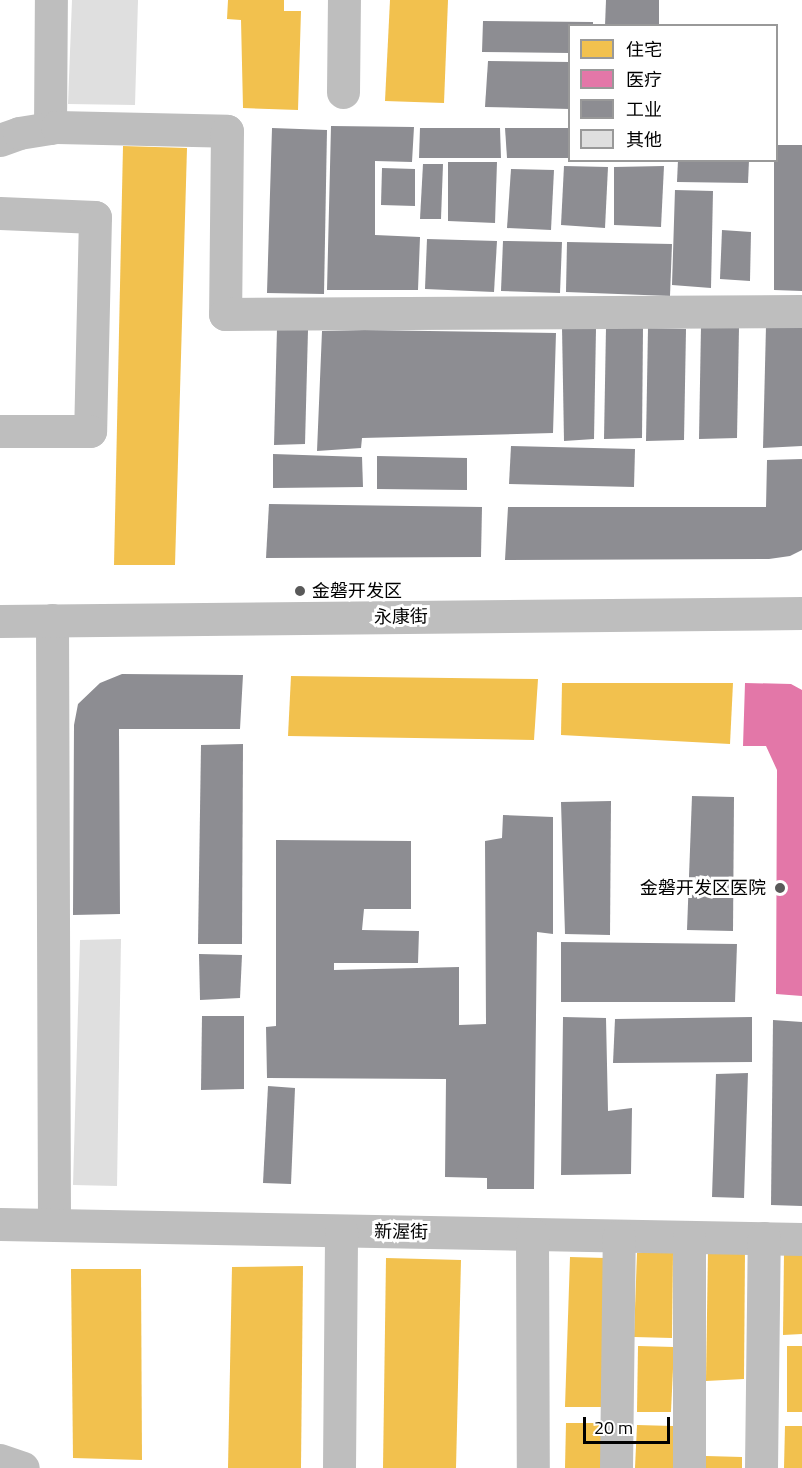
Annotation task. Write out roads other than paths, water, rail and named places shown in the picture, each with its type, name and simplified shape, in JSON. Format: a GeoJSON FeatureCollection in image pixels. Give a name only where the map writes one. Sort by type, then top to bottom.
{"type":"FeatureCollection","features":[{"type":"Feature","properties":{"kind":"street"},"geometry":{"type":"LineString","coordinates":[[50,128],[51,0]]}},
{"type":"Feature","properties":{"kind":"street"},"geometry":{"type":"LineString","coordinates":[[343,92],[344,0]]}},
{"type":"Feature","properties":{"kind":"street"},"geometry":{"type":"LineString","coordinates":[[0,141],[19,133],[50,128],[227,131],[225,314],[802,311]]}},
{"type":"Feature","properties":{"kind":"street"},"geometry":{"type":"LineString","coordinates":[[0,213],[96,217],[90,431],[0,431]]}},
{"type":"Feature","properties":{"kind":"street","name":"永康街"},"geometry":{"type":"LineString","coordinates":[[0,621],[802,613]]}},
{"type":"Feature","properties":{"kind":"street"},"geometry":{"type":"LineString","coordinates":[[52,620],[54,1224]]}},
{"type":"Feature","properties":{"kind":"street","name":"新渥街"},"geometry":{"type":"LineString","coordinates":[[0,1224],[802,1239]]}},
{"type":"Feature","properties":{"kind":"street"},"geometry":{"type":"LineString","coordinates":[[339,1468],[341,1231]]}},
{"type":"Feature","properties":{"kind":"street"},"geometry":{"type":"LineString","coordinates":[[532,1234],[533,1468]]}},
{"type":"Feature","properties":{"kind":"street"},"geometry":{"type":"LineString","coordinates":[[616,1468],[619,1236]]}},
{"type":"Feature","properties":{"kind":"street"},"geometry":{"type":"LineString","coordinates":[[689,1468],[690,1237]]}},
{"type":"Feature","properties":{"kind":"street"},"geometry":{"type":"LineString","coordinates":[[761,1468],[764,1238]]}},
{"type":"Feature","properties":{"kind":"street"},"geometry":{"type":"LineString","coordinates":[[0,1460],[24,1468]]}},
{"type":"Feature","properties":{"kind":"place","name":"金磐开发区"},"geometry":{"type":"Point","coordinates":[300,591]}},
{"type":"Feature","properties":{"kind":"place","name":"金磐开发区医院"},"geometry":{"type":"Point","coordinates":[780,888]}}]}
